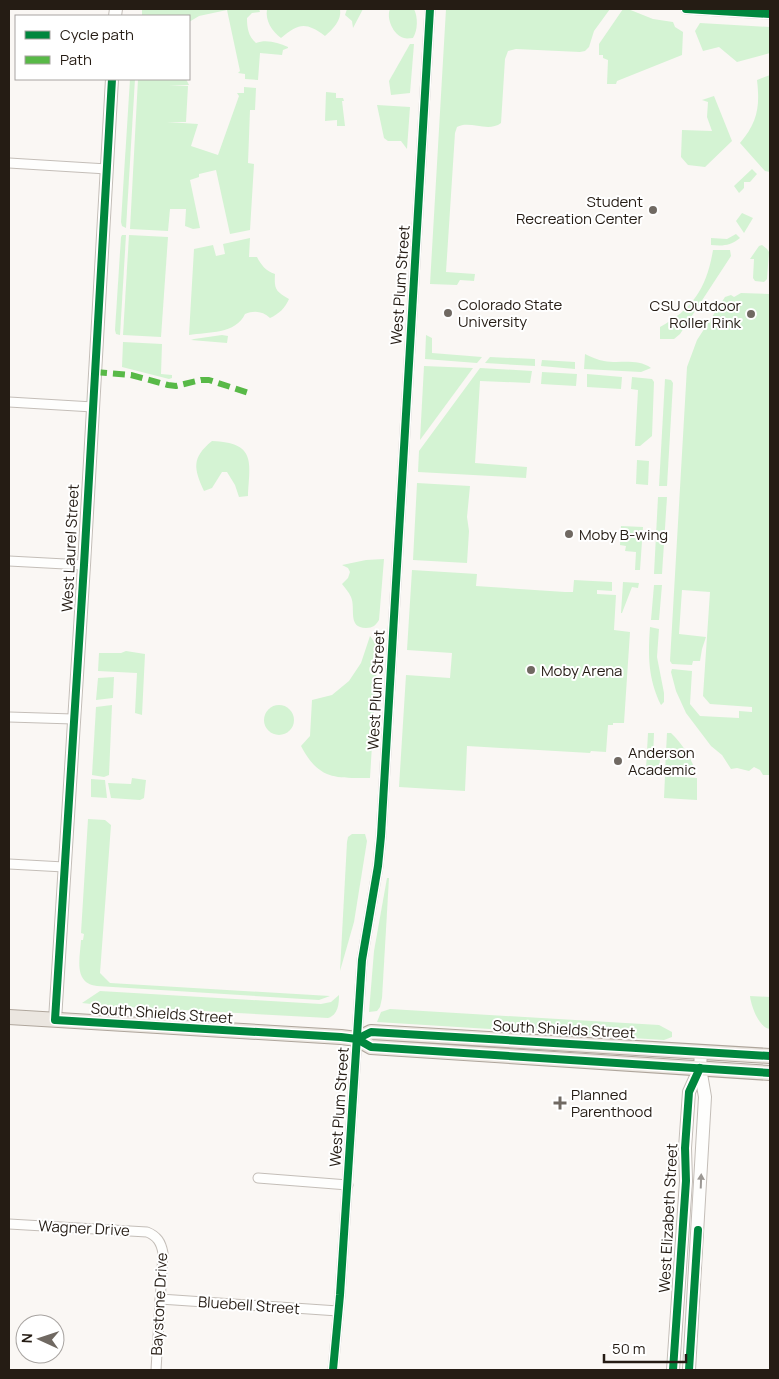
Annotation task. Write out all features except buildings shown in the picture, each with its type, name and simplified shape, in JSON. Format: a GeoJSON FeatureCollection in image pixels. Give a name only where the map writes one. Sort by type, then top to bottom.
{"type":"FeatureCollection","features":[{"type":"Feature","properties":{"kind":"main road","name":"West Laurel Street"},"geometry":{"type":"LineString","coordinates":[[55,1020],[112,80]]}},
{"type":"Feature","properties":{"kind":"main road","name":"South Shields Street"},"geometry":{"type":"LineString","coordinates":[[9,1017],[357,1039],[372,1032],[770,1056]]}},
{"type":"Feature","properties":{"kind":"main road","name":"South Shields Street"},"geometry":{"type":"LineString","coordinates":[[357,1039],[371,1048],[770,1073]]}},
{"type":"Feature","properties":{"kind":"main road"},"geometry":{"type":"LineString","coordinates":[[700,1068],[701,1052]]}},
{"type":"Feature","properties":{"kind":"main road","name":"West Elizabeth Street"},"geometry":{"type":"LineString","coordinates":[[673,1370],[686,1181],[685,1148],[689,1092],[700,1068]]}},
{"type":"Feature","properties":{"kind":"main road","name":"West Elizabeth Street"},"geometry":{"type":"LineString","coordinates":[[689,1370],[705,1097],[700,1068]]}},
{"type":"Feature","properties":{"kind":"street","name":"West Plum Street"},"geometry":{"type":"LineString","coordinates":[[334,1370],[362,960],[378,866],[381,836],[430,9]]}},
{"type":"Feature","properties":{"kind":"street"},"geometry":{"type":"LineString","coordinates":[[686,9],[770,14]]}},
{"type":"Feature","properties":{"kind":"street"},"geometry":{"type":"LineString","coordinates":[[9,163],[107,169]]}},
{"type":"Feature","properties":{"kind":"street"},"geometry":{"type":"LineString","coordinates":[[9,402],[93,407]]}},
{"type":"Feature","properties":{"kind":"street"},"geometry":{"type":"LineString","coordinates":[[9,561],[84,565]]}},
{"type":"Feature","properties":{"kind":"street"},"geometry":{"type":"LineString","coordinates":[[9,717],[73,719]]}},
{"type":"Feature","properties":{"kind":"street"},"geometry":{"type":"LineString","coordinates":[[9,864],[64,867]]}},
{"type":"Feature","properties":{"kind":"street"},"geometry":{"type":"LineString","coordinates":[[258,1178],[348,1185]]}},
{"type":"Feature","properties":{"kind":"street","name":"Wagner Drive"},"geometry":{"type":"LineString","coordinates":[[9,1224],[146,1232],[153,1234],[158,1239]]}},
{"type":"Feature","properties":{"kind":"street","name":"Baystone Drive"},"geometry":{"type":"LineString","coordinates":[[156,1370],[163,1253],[162,1245],[158,1239]]}},
{"type":"Feature","properties":{"kind":"street","name":"Bluebell Street"},"geometry":{"type":"LineString","coordinates":[[160,1299],[338,1311]]}},
{"type":"Feature","properties":{"kind":"green space"},"geometry":{"type":"Polygon","coordinates":[[[142,9],[259,9],[260,12],[252,13],[247,18],[248,31],[253,40],[256,43],[272,42],[288,48],[283,50],[282,55],[260,53],[258,80],[245,79],[245,74],[238,73],[240,71],[227,10],[199,16],[190,21],[190,15],[142,15],[142,9]]]}},
{"type":"Feature","properties":{"kind":"green space"},"geometry":{"type":"Polygon","coordinates":[[[267,9],[340,9],[340,17],[325,36],[313,28],[303,26],[293,29],[281,38],[270,25],[267,18],[267,9]]]}},
{"type":"Feature","properties":{"kind":"green space"},"geometry":{"type":"Polygon","coordinates":[[[347,9],[363,9],[353,28],[352,21],[345,15],[347,9]]]}},
{"type":"Feature","properties":{"kind":"green space"},"geometry":{"type":"Polygon","coordinates":[[[390,9],[414,9],[417,24],[413,38],[404,38],[394,30],[389,17],[390,9]]]}},
{"type":"Feature","properties":{"kind":"green space"},"geometry":{"type":"Polygon","coordinates":[[[446,9],[610,9],[594,31],[589,47],[585,51],[516,49],[508,51],[505,59],[501,123],[490,127],[462,125],[457,127],[455,133],[446,272],[475,274],[474,281],[460,280],[457,285],[430,284],[446,9]]]}},
{"type":"Feature","properties":{"kind":"green space"},"geometry":{"type":"Polygon","coordinates":[[[623,9],[628,9],[653,19],[673,22],[675,27],[683,32],[682,55],[617,81],[616,84],[607,84],[608,60],[603,58],[603,55],[599,55],[599,44],[623,9]]]}},
{"type":"Feature","properties":{"kind":"green space"},"geometry":{"type":"Polygon","coordinates":[[[700,23],[770,27],[770,53],[737,62],[719,47],[703,51],[695,31],[700,23]]]}},
{"type":"Feature","properties":{"kind":"green space"},"geometry":{"type":"Polygon","coordinates":[[[410,44],[414,44],[410,93],[391,95],[389,81],[410,44]]]}},
{"type":"Feature","properties":{"kind":"green space"},"geometry":{"type":"Polygon","coordinates":[[[770,75],[770,172],[765,171],[740,143],[754,121],[758,106],[757,80],[770,75]]]}},
{"type":"Feature","properties":{"kind":"green space"},"geometry":{"type":"Polygon","coordinates":[[[130,80],[135,80],[126,228],[122,226],[130,80]]]}},
{"type":"Feature","properties":{"kind":"green space"},"geometry":{"type":"Polygon","coordinates":[[[138,80],[186,80],[189,85],[169,85],[188,86],[186,122],[167,122],[198,124],[191,146],[218,155],[239,96],[237,93],[244,93],[244,87],[256,88],[255,110],[250,110],[248,163],[254,164],[250,230],[230,234],[216,170],[199,174],[199,177],[190,180],[200,228],[193,229],[185,226],[186,209],[170,209],[168,231],[130,229],[138,80]]]}},
{"type":"Feature","properties":{"kind":"green space"},"geometry":{"type":"Polygon","coordinates":[[[326,92],[336,93],[336,98],[343,98],[345,126],[337,126],[337,120],[325,121],[326,92]]]}},
{"type":"Feature","properties":{"kind":"green space"},"geometry":{"type":"Polygon","coordinates":[[[714,96],[732,141],[705,167],[688,165],[681,157],[682,130],[712,131],[707,117],[708,102],[702,100],[714,96]]]}},
{"type":"Feature","properties":{"kind":"green space"},"geometry":{"type":"Polygon","coordinates":[[[377,105],[410,107],[407,149],[401,141],[388,141],[384,138],[377,105]]]}},
{"type":"Feature","properties":{"kind":"green space"},"geometry":{"type":"Polygon","coordinates":[[[752,169],[757,174],[750,182],[744,182],[744,188],[739,193],[734,186],[752,169]]]}},
{"type":"Feature","properties":{"kind":"green space"},"geometry":{"type":"Polygon","coordinates":[[[742,213],[753,218],[744,233],[736,221],[742,213]]]}},
{"type":"Feature","properties":{"kind":"green space"},"geometry":{"type":"Polygon","coordinates":[[[736,234],[740,238],[733,243],[711,245],[711,238],[727,239],[736,234]]]}},
{"type":"Feature","properties":{"kind":"green space"},"geometry":{"type":"Polygon","coordinates":[[[122,235],[126,235],[120,335],[116,334],[115,330],[122,235]]]}},
{"type":"Feature","properties":{"kind":"green space"},"geometry":{"type":"Polygon","coordinates":[[[129,235],[168,237],[161,337],[123,335],[129,235]]]}},
{"type":"Feature","properties":{"kind":"green space"},"geometry":{"type":"Polygon","coordinates":[[[250,238],[249,257],[257,257],[264,267],[275,274],[277,290],[289,299],[286,305],[279,313],[270,318],[258,312],[252,312],[245,314],[241,321],[228,329],[189,335],[194,249],[213,245],[216,256],[225,254],[223,244],[250,238]]]}},
{"type":"Feature","properties":{"kind":"green space"},"geometry":{"type":"Polygon","coordinates":[[[762,245],[769,252],[767,279],[764,282],[755,281],[753,278],[754,259],[750,259],[759,246],[762,245]]]}},
{"type":"Feature","properties":{"kind":"green space"},"geometry":{"type":"Polygon","coordinates":[[[713,250],[730,250],[731,256],[680,334],[674,339],[660,339],[660,327],[681,313],[697,296],[707,275],[713,250]]]}},
{"type":"Feature","properties":{"kind":"green space"},"geometry":{"type":"Polygon","coordinates":[[[741,293],[770,294],[770,775],[763,775],[760,770],[754,767],[749,771],[737,768],[731,769],[722,755],[711,746],[686,713],[676,691],[671,672],[672,669],[692,671],[690,704],[700,716],[739,718],[739,711],[752,712],[752,707],[710,704],[703,696],[710,592],[682,590],[679,634],[706,637],[700,661],[693,661],[692,665],[672,664],[670,661],[687,367],[697,340],[725,297],[731,295],[734,297],[741,293]]]}},
{"type":"Feature","properties":{"kind":"green space"},"geometry":{"type":"Polygon","coordinates":[[[222,335],[228,336],[227,343],[191,340],[194,339],[222,335]]]}},
{"type":"Feature","properties":{"kind":"green space"},"geometry":{"type":"Polygon","coordinates":[[[426,335],[432,338],[432,353],[482,357],[477,363],[425,359],[426,335]]]}},
{"type":"Feature","properties":{"kind":"green space"},"geometry":{"type":"Polygon","coordinates":[[[123,342],[162,344],[161,374],[172,375],[172,378],[169,379],[122,367],[123,342]]]}},
{"type":"Feature","properties":{"kind":"green space"},"geometry":{"type":"Polygon","coordinates":[[[585,354],[602,361],[634,362],[651,368],[641,372],[584,369],[585,354]]]}},
{"type":"Feature","properties":{"kind":"green space"},"geometry":{"type":"Polygon","coordinates":[[[490,357],[535,359],[535,366],[485,363],[490,357]]]}},
{"type":"Feature","properties":{"kind":"green space"},"geometry":{"type":"Polygon","coordinates":[[[542,360],[575,362],[575,369],[541,366],[542,360]]]}},
{"type":"Feature","properties":{"kind":"green space"},"geometry":{"type":"Polygon","coordinates":[[[424,366],[473,368],[420,440],[424,366]]]}},
{"type":"Feature","properties":{"kind":"green space"},"geometry":{"type":"Polygon","coordinates":[[[480,368],[532,371],[530,383],[480,381],[475,463],[527,467],[526,478],[418,472],[419,451],[480,368]]]}},
{"type":"Feature","properties":{"kind":"green space"},"geometry":{"type":"Polygon","coordinates":[[[542,372],[577,374],[576,386],[541,384],[542,372]]]}},
{"type":"Feature","properties":{"kind":"green space"},"geometry":{"type":"Polygon","coordinates":[[[587,374],[622,377],[621,389],[587,387],[587,374]]]}},
{"type":"Feature","properties":{"kind":"green space"},"geometry":{"type":"Polygon","coordinates":[[[632,377],[652,379],[654,382],[652,436],[640,446],[635,446],[638,390],[631,389],[632,377]]]}},
{"type":"Feature","properties":{"kind":"green space"},"geometry":{"type":"Polygon","coordinates":[[[665,379],[671,380],[673,383],[667,486],[659,486],[665,379]]]}},
{"type":"Feature","properties":{"kind":"green space"},"geometry":{"type":"Polygon","coordinates":[[[212,441],[236,446],[243,450],[247,456],[249,464],[248,496],[239,497],[235,485],[227,472],[222,472],[212,488],[204,491],[196,464],[200,453],[212,441]]]}},
{"type":"Feature","properties":{"kind":"green space"},"geometry":{"type":"Polygon","coordinates":[[[637,460],[649,461],[648,485],[636,484],[637,460]]]}},
{"type":"Feature","properties":{"kind":"green space"},"geometry":{"type":"Polygon","coordinates":[[[417,483],[470,486],[467,517],[469,531],[467,563],[413,560],[417,483]]]}},
{"type":"Feature","properties":{"kind":"green space"},"geometry":{"type":"Polygon","coordinates":[[[658,497],[667,497],[662,574],[654,574],[658,497]]]}},
{"type":"Feature","properties":{"kind":"green space"},"geometry":{"type":"Polygon","coordinates":[[[621,526],[643,527],[640,570],[635,570],[636,552],[625,551],[626,546],[620,545],[621,526]]]}},
{"type":"Feature","properties":{"kind":"green space"},"geometry":{"type":"Polygon","coordinates":[[[384,559],[379,620],[372,627],[360,627],[354,621],[351,597],[342,584],[348,578],[350,572],[348,568],[342,565],[366,560],[384,559]]]}},
{"type":"Feature","properties":{"kind":"green space","name":"Moby Arena"},"geometry":{"type":"Polygon","coordinates":[[[412,570],[477,574],[476,586],[565,592],[573,592],[574,580],[612,582],[612,591],[597,590],[597,594],[616,595],[614,630],[630,632],[624,723],[608,725],[606,752],[591,751],[590,753],[467,746],[465,791],[399,787],[406,675],[450,678],[452,653],[407,650],[412,570]]]}},
{"type":"Feature","properties":{"kind":"green space"},"geometry":{"type":"Polygon","coordinates":[[[623,582],[639,583],[638,588],[632,587],[621,613],[623,582]]]}},
{"type":"Feature","properties":{"kind":"green space"},"geometry":{"type":"Polygon","coordinates":[[[654,585],[662,585],[659,620],[651,620],[654,585]]]}},
{"type":"Feature","properties":{"kind":"green space"},"geometry":{"type":"Polygon","coordinates":[[[650,627],[659,629],[657,657],[664,693],[664,702],[661,705],[651,676],[650,627]]]}},
{"type":"Feature","properties":{"kind":"green space"},"geometry":{"type":"Polygon","coordinates":[[[370,636],[378,647],[370,778],[347,778],[329,775],[314,765],[301,746],[310,736],[312,700],[332,695],[349,681],[361,663],[370,636]]]}},
{"type":"Feature","properties":{"kind":"green space"},"geometry":{"type":"Polygon","coordinates":[[[126,651],[145,654],[142,715],[135,713],[137,673],[98,671],[99,653],[121,653],[126,651]]]}},
{"type":"Feature","properties":{"kind":"green space"},"geometry":{"type":"Polygon","coordinates":[[[114,677],[113,698],[96,700],[98,678],[114,677]]]}},
{"type":"Feature","properties":{"kind":"green space"},"geometry":{"type":"Polygon","coordinates":[[[112,705],[109,775],[104,777],[92,775],[96,707],[112,705]]]}},
{"type":"Feature","properties":{"kind":"green space"},"geometry":{"type":"Polygon","coordinates":[[[279,705],[290,709],[294,720],[290,731],[279,735],[268,731],[264,720],[268,709],[279,705]]]}},
{"type":"Feature","properties":{"kind":"green space"},"geometry":{"type":"Polygon","coordinates":[[[648,733],[654,733],[653,759],[660,760],[659,769],[646,769],[648,733]]]}},
{"type":"Feature","properties":{"kind":"green space"},"geometry":{"type":"Polygon","coordinates":[[[667,733],[671,733],[683,747],[696,773],[665,771],[667,733]]]}},
{"type":"Feature","properties":{"kind":"green space"},"geometry":{"type":"Polygon","coordinates":[[[665,776],[697,778],[697,800],[664,798],[665,776]]]}},
{"type":"Feature","properties":{"kind":"green space"},"geometry":{"type":"Polygon","coordinates":[[[132,778],[146,780],[144,798],[140,800],[111,798],[108,783],[131,784],[132,778]]]}},
{"type":"Feature","properties":{"kind":"green space"},"geometry":{"type":"Polygon","coordinates":[[[91,779],[105,780],[107,798],[91,797],[91,779]]]}},
{"type":"Feature","properties":{"kind":"green space"},"geometry":{"type":"Polygon","coordinates":[[[88,819],[105,820],[111,825],[100,973],[110,983],[330,996],[319,1000],[89,984],[81,975],[79,962],[81,940],[83,940],[84,934],[81,933],[88,819]]]}},
{"type":"Feature","properties":{"kind":"green space"},"geometry":{"type":"Polygon","coordinates":[[[352,834],[365,834],[367,841],[354,922],[340,971],[347,842],[348,837],[352,834]]]}},
{"type":"Feature","properties":{"kind":"green space"},"geometry":{"type":"Polygon","coordinates":[[[387,878],[389,878],[382,998],[377,1011],[369,1012],[374,951],[387,878]]]}},
{"type":"Feature","properties":{"kind":"green space"},"geometry":{"type":"Polygon","coordinates":[[[100,991],[321,1004],[331,1002],[339,995],[339,998],[336,1012],[328,1018],[82,1003],[100,991]]]}},
{"type":"Feature","properties":{"kind":"green space"},"geometry":{"type":"Polygon","coordinates":[[[750,996],[770,997],[770,1029],[766,1028],[759,1021],[750,996]]]}},
{"type":"Feature","properties":{"kind":"green space"},"geometry":{"type":"Polygon","coordinates":[[[390,1009],[659,1025],[672,1032],[672,1037],[664,1040],[377,1022],[381,1012],[390,1009]]]}},
{"type":"Feature","properties":{"kind":"marked path"},"geometry":{"type":"LineString","coordinates":[[95,372],[131,375],[176,386],[209,380],[252,394]]}},
{"type":"Feature","properties":{"kind":"cycle path"},"geometry":{"type":"LineString","coordinates":[[333,1370],[340,1295],[362,960],[378,866],[381,836],[430,9]]}},
{"type":"Feature","properties":{"kind":"cycle path"},"geometry":{"type":"LineString","coordinates":[[686,9],[770,14]]}},
{"type":"Feature","properties":{"kind":"cycle path"},"geometry":{"type":"LineString","coordinates":[[112,80],[55,1020],[341,1037],[357,1039],[371,1047],[770,1073]]}},
{"type":"Feature","properties":{"kind":"cycle path"},"geometry":{"type":"LineString","coordinates":[[357,1039],[371,1032],[770,1056]]}},
{"type":"Feature","properties":{"kind":"cycle path"},"geometry":{"type":"LineString","coordinates":[[673,1370],[686,1181],[685,1148],[689,1092],[700,1068]]}},
{"type":"Feature","properties":{"kind":"cycle path"},"geometry":{"type":"LineString","coordinates":[[689,1370],[698,1230]]}},
{"type":"Feature","properties":{"kind":"place","name":"Student Recreation Center"},"geometry":{"type":"Point","coordinates":[653,210]}},
{"type":"Feature","properties":{"kind":"place","name":"Colorado State University"},"geometry":{"type":"Point","coordinates":[448,313]}},
{"type":"Feature","properties":{"kind":"place","name":"CSU Outdoor Roller Rink"},"geometry":{"type":"Point","coordinates":[751,314]}},
{"type":"Feature","properties":{"kind":"place","name":"Moby B-wing"},"geometry":{"type":"Point","coordinates":[569,534]}},
{"type":"Feature","properties":{"kind":"place","name":"Moby Arena"},"geometry":{"type":"Point","coordinates":[531,670]}},
{"type":"Feature","properties":{"kind":"place","name":"Anderson Academic"},"geometry":{"type":"Point","coordinates":[618,761]}},
{"type":"Feature","properties":{"kind":"place","name":"Planned Parenthood"},"geometry":{"type":"Point","coordinates":[560,1103]}}]}
